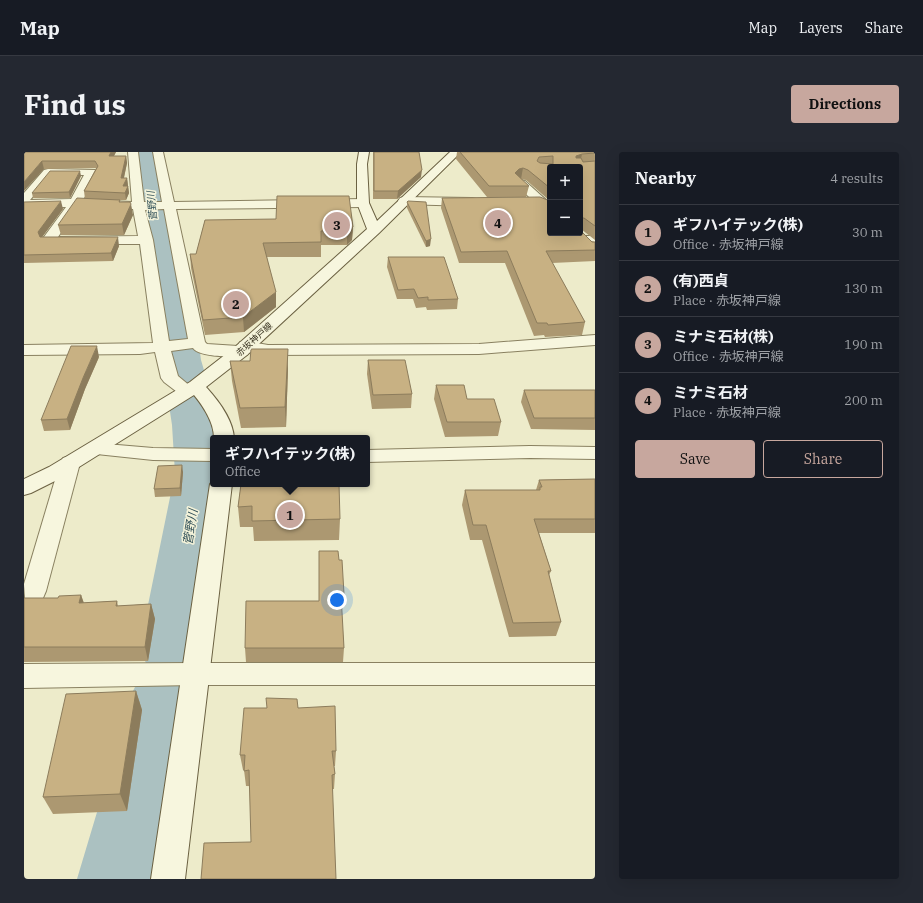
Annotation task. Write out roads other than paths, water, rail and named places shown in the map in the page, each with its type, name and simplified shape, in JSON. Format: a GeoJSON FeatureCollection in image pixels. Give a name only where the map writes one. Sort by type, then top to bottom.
{"type":"FeatureCollection","features":[{"type":"Feature","properties":{"kind":"street"},"geometry":{"type":"LineString","coordinates":[[133,152],[152,205],[193,343]]}},
{"type":"Feature","properties":{"kind":"street"},"geometry":{"type":"LineString","coordinates":[[158,152],[152,205],[146,240],[170,378],[192,388],[213,406],[224,435]]}},
{"type":"Feature","properties":{"kind":"street"},"geometry":{"type":"LineString","coordinates":[[364,152],[362,164],[364,203],[374,230]]}},
{"type":"Feature","properties":{"kind":"street","name":"赤坂神戸線"},"geometry":{"type":"LineString","coordinates":[[24,488],[94,449],[192,388],[244,349],[374,230],[456,152]]}},
{"type":"Feature","properties":{"kind":"street"},"geometry":{"type":"LineString","coordinates":[[24,200],[48,172],[92,172],[74,203],[48,241],[146,240]]}},
{"type":"Feature","properties":{"kind":"street"},"geometry":{"type":"LineString","coordinates":[[521,183],[546,205]]}},
{"type":"Feature","properties":{"kind":"street"},"geometry":{"type":"LineString","coordinates":[[404,201],[420,203],[481,202]]}},
{"type":"Feature","properties":{"kind":"street"},"geometry":{"type":"LineString","coordinates":[[526,202],[546,205]]}},
{"type":"Feature","properties":{"kind":"street"},"geometry":{"type":"LineString","coordinates":[[24,204],[74,203],[152,205],[364,203]]}},
{"type":"Feature","properties":{"kind":"street"},"geometry":{"type":"LineString","coordinates":[[24,350],[140,349],[193,343],[207,350],[479,349],[595,340]]}},
{"type":"Feature","properties":{"kind":"street"},"geometry":{"type":"LineString","coordinates":[[94,449],[154,454],[210,455]]}},
{"type":"Feature","properties":{"kind":"street"},"geometry":{"type":"LineString","coordinates":[[370,456],[530,452],[595,453]]}},
{"type":"Feature","properties":{"kind":"street"},"geometry":{"type":"LineString","coordinates":[[34,591],[70,463]]}},
{"type":"Feature","properties":{"kind":"street"},"geometry":{"type":"LineString","coordinates":[[168,879],[221,487]]}},
{"type":"Feature","properties":{"kind":"street"},"geometry":{"type":"LineString","coordinates":[[24,676],[195,674],[595,674]]}},
{"type":"Feature","properties":{"kind":"waterway","name":"菅野川"},"geometry":{"type":"LineString","coordinates":[[146,152],[156,253],[178,329],[181,360],[185,377]]}},
{"type":"Feature","properties":{"kind":"waterway","name":"菅野川"},"geometry":{"type":"LineString","coordinates":[[170,649],[199,473],[195,425],[191,405]]}},
{"type":"Feature","properties":{"kind":"waterway","name":"菅野川"},"geometry":{"type":"LineString","coordinates":[[116,879],[158,722],[162,699]]}},
{"type":"Feature","properties":{"kind":"place","name":"ミナミ石材"},"geometry":{"type":"Point","coordinates":[498,223]}},
{"type":"Feature","properties":{"kind":"place","name":"ミナミ石材(株)"},"geometry":{"type":"Point","coordinates":[337,225]}},
{"type":"Feature","properties":{"kind":"place","name":"(有)西貞"},"geometry":{"type":"Point","coordinates":[236,304]}},
{"type":"Feature","properties":{"kind":"place","name":"ギフハイテック(株)"},"geometry":{"type":"Point","coordinates":[290,515]}}]}
